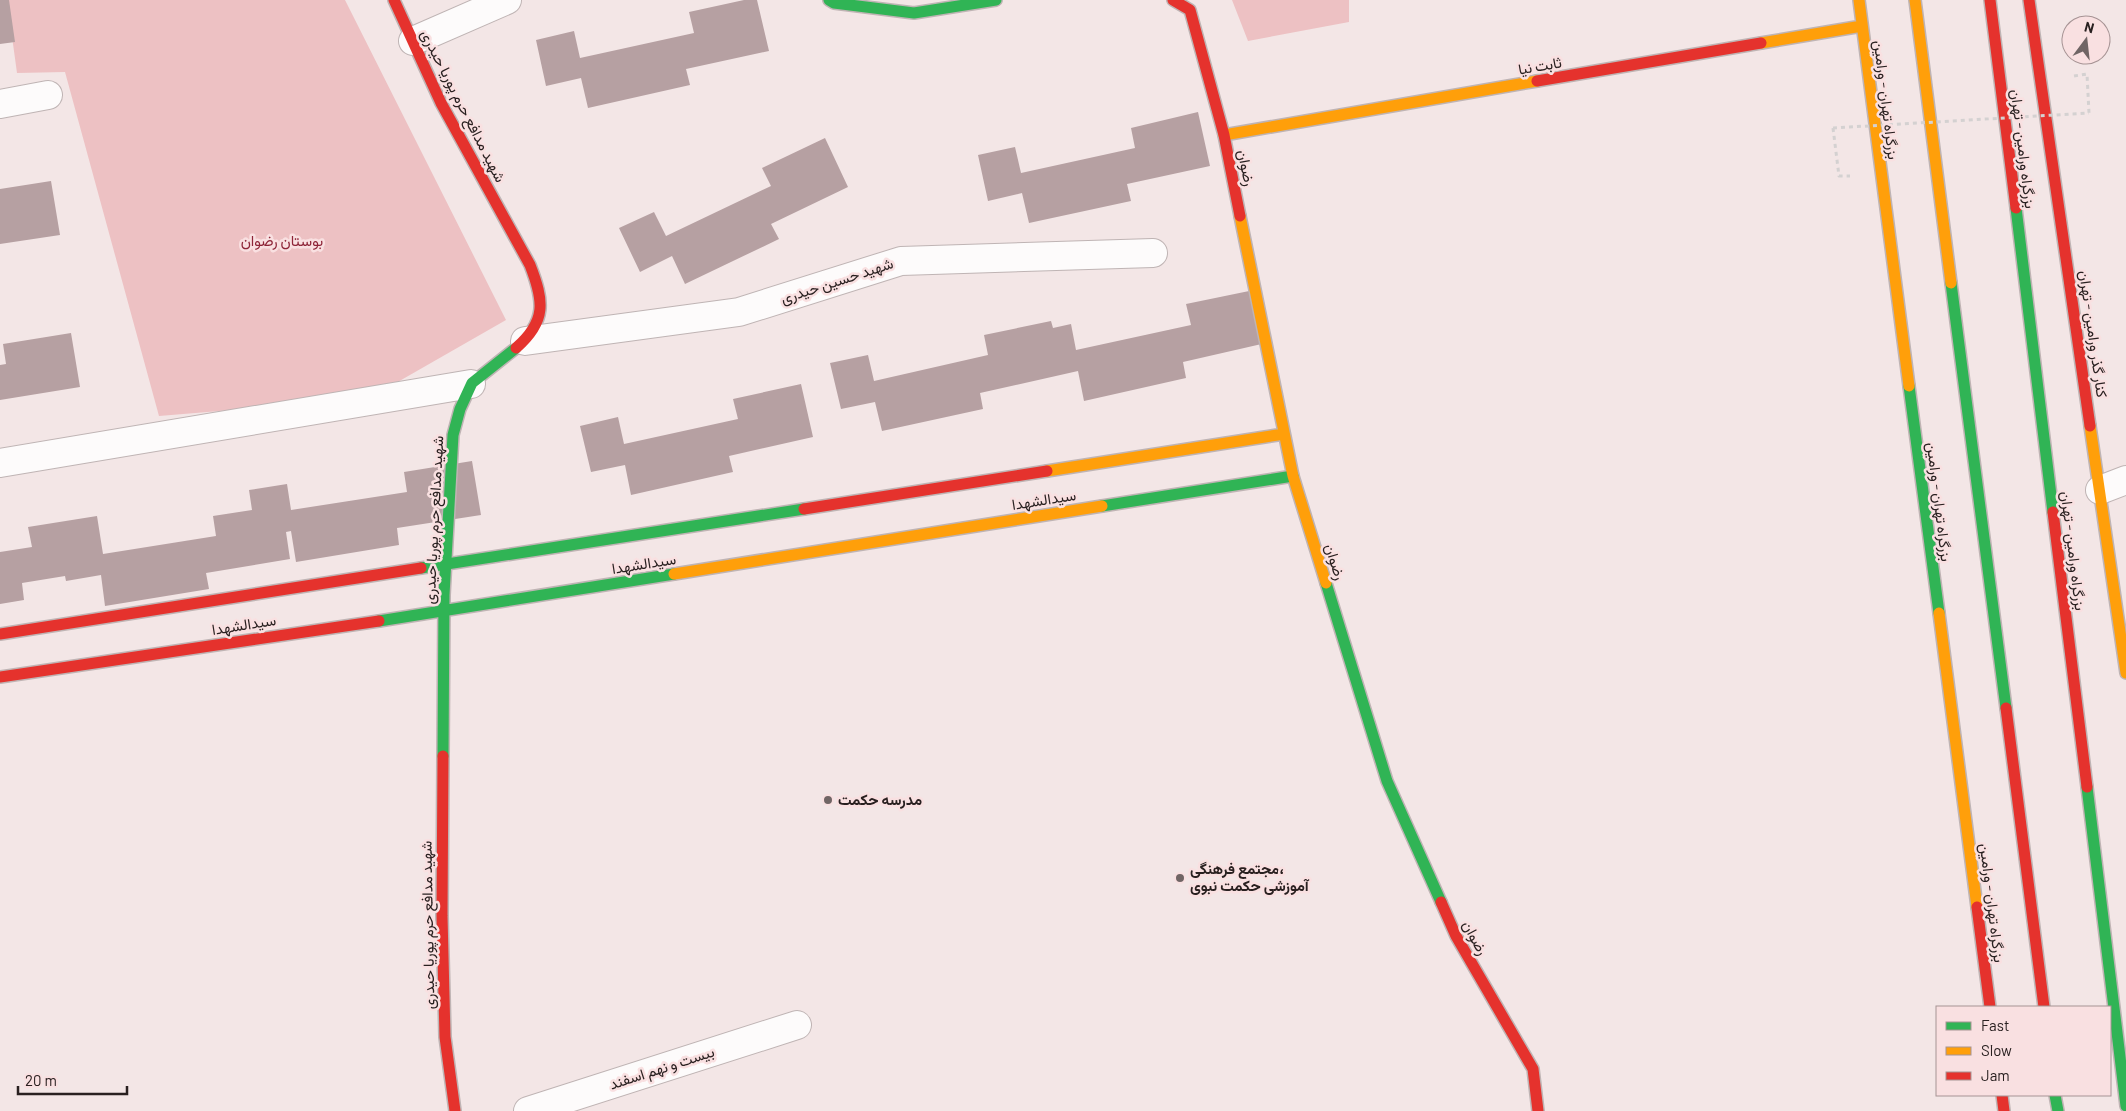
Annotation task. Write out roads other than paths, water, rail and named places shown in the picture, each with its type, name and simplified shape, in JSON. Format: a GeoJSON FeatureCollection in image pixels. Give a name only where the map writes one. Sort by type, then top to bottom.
{"type":"FeatureCollection","features":[{"type":"Feature","properties":{"kind":"main road","name":"شهید مدافع حرم پوریا حیدری"},"geometry":{"type":"LineString","coordinates":[[394,0],[441,103],[540,285],[543,303],[542,318],[525,341],[471,384],[457,418],[451,451],[452,475],[445,564],[444,611],[442,944],[445,1037],[455,1111]]}},
{"type":"Feature","properties":{"kind":"main road"},"geometry":{"type":"LineString","coordinates":[[829,0],[834,3],[914,13],[996,0]]}},
{"type":"Feature","properties":{"kind":"main road","name":"رضوان"},"geometry":{"type":"LineString","coordinates":[[1173,0],[1189,5],[1224,135],[1293,476],[1387,781],[1456,936],[1533,1069],[1538,1111]]}},
{"type":"Feature","properties":{"kind":"main road","name":"بزرگراه تهران - ورامین"},"geometry":{"type":"LineString","coordinates":[[1859,0],[1990,1006]]}},
{"type":"Feature","properties":{"kind":"main road"},"geometry":{"type":"LineString","coordinates":[[1915,0],[2044,1006]]}},
{"type":"Feature","properties":{"kind":"main road","name":"بزرگراه ورامین - تهران"},"geometry":{"type":"LineString","coordinates":[[1990,0],[2126,1106]]}},
{"type":"Feature","properties":{"kind":"main road","name":"کنار گذر ورامین - تهران"},"geometry":{"type":"LineString","coordinates":[[2029,0],[2100,490],[2123,630],[2126,673]]}},
{"type":"Feature","properties":{"kind":"main road","name":"ثابت نیا"},"geometry":{"type":"LineString","coordinates":[[1224,135],[1862,26]]}},
{"type":"Feature","properties":{"kind":"main road","name":"سیدالشهدا"},"geometry":{"type":"LineString","coordinates":[[0,634],[1284,434]]}},
{"type":"Feature","properties":{"kind":"main road","name":"سیدالشهدا"},"geometry":{"type":"LineString","coordinates":[[0,677],[444,611],[1293,476]]}},
{"type":"Feature","properties":{"kind":"main road"},"geometry":{"type":"LineString","coordinates":[[2002,1096],[2004,1111]]}},
{"type":"Feature","properties":{"kind":"main road"},"geometry":{"type":"LineString","coordinates":[[2056,1096],[2058,1111]]}},
{"type":"Feature","properties":{"kind":"street"},"geometry":{"type":"LineString","coordinates":[[413,41],[507,0]]}},
{"type":"Feature","properties":{"kind":"street"},"geometry":{"type":"LineString","coordinates":[[0,104],[48,95]]}},
{"type":"Feature","properties":{"kind":"street","name":"شهید حسین حیدری"},"geometry":{"type":"LineString","coordinates":[[525,341],[739,312],[901,261],[1153,254]]}},
{"type":"Feature","properties":{"kind":"street"},"geometry":{"type":"LineString","coordinates":[[0,463],[471,384]]}},
{"type":"Feature","properties":{"kind":"street"},"geometry":{"type":"LineString","coordinates":[[2100,490],[2126,480]]}},
{"type":"Feature","properties":{"kind":"street","name":"بیست و نهم اسفند"},"geometry":{"type":"LineString","coordinates":[[528,1111],[797,1025]]}},
{"type":"Feature","properties":{"kind":"place","name":"مدرسه حکمت"},"geometry":{"type":"Point","coordinates":[828,800]}},
{"type":"Feature","properties":{"kind":"place","name":"مجتمع‌ فرهنگی، آموزشی حکمت نبوی"},"geometry":{"type":"Point","coordinates":[1180,878]}},
{"type":"Feature","properties":{"kind":"park label","name":"بوستان رضوان"},"geometry":{"type":"Point","coordinates":[282,241]}}]}
